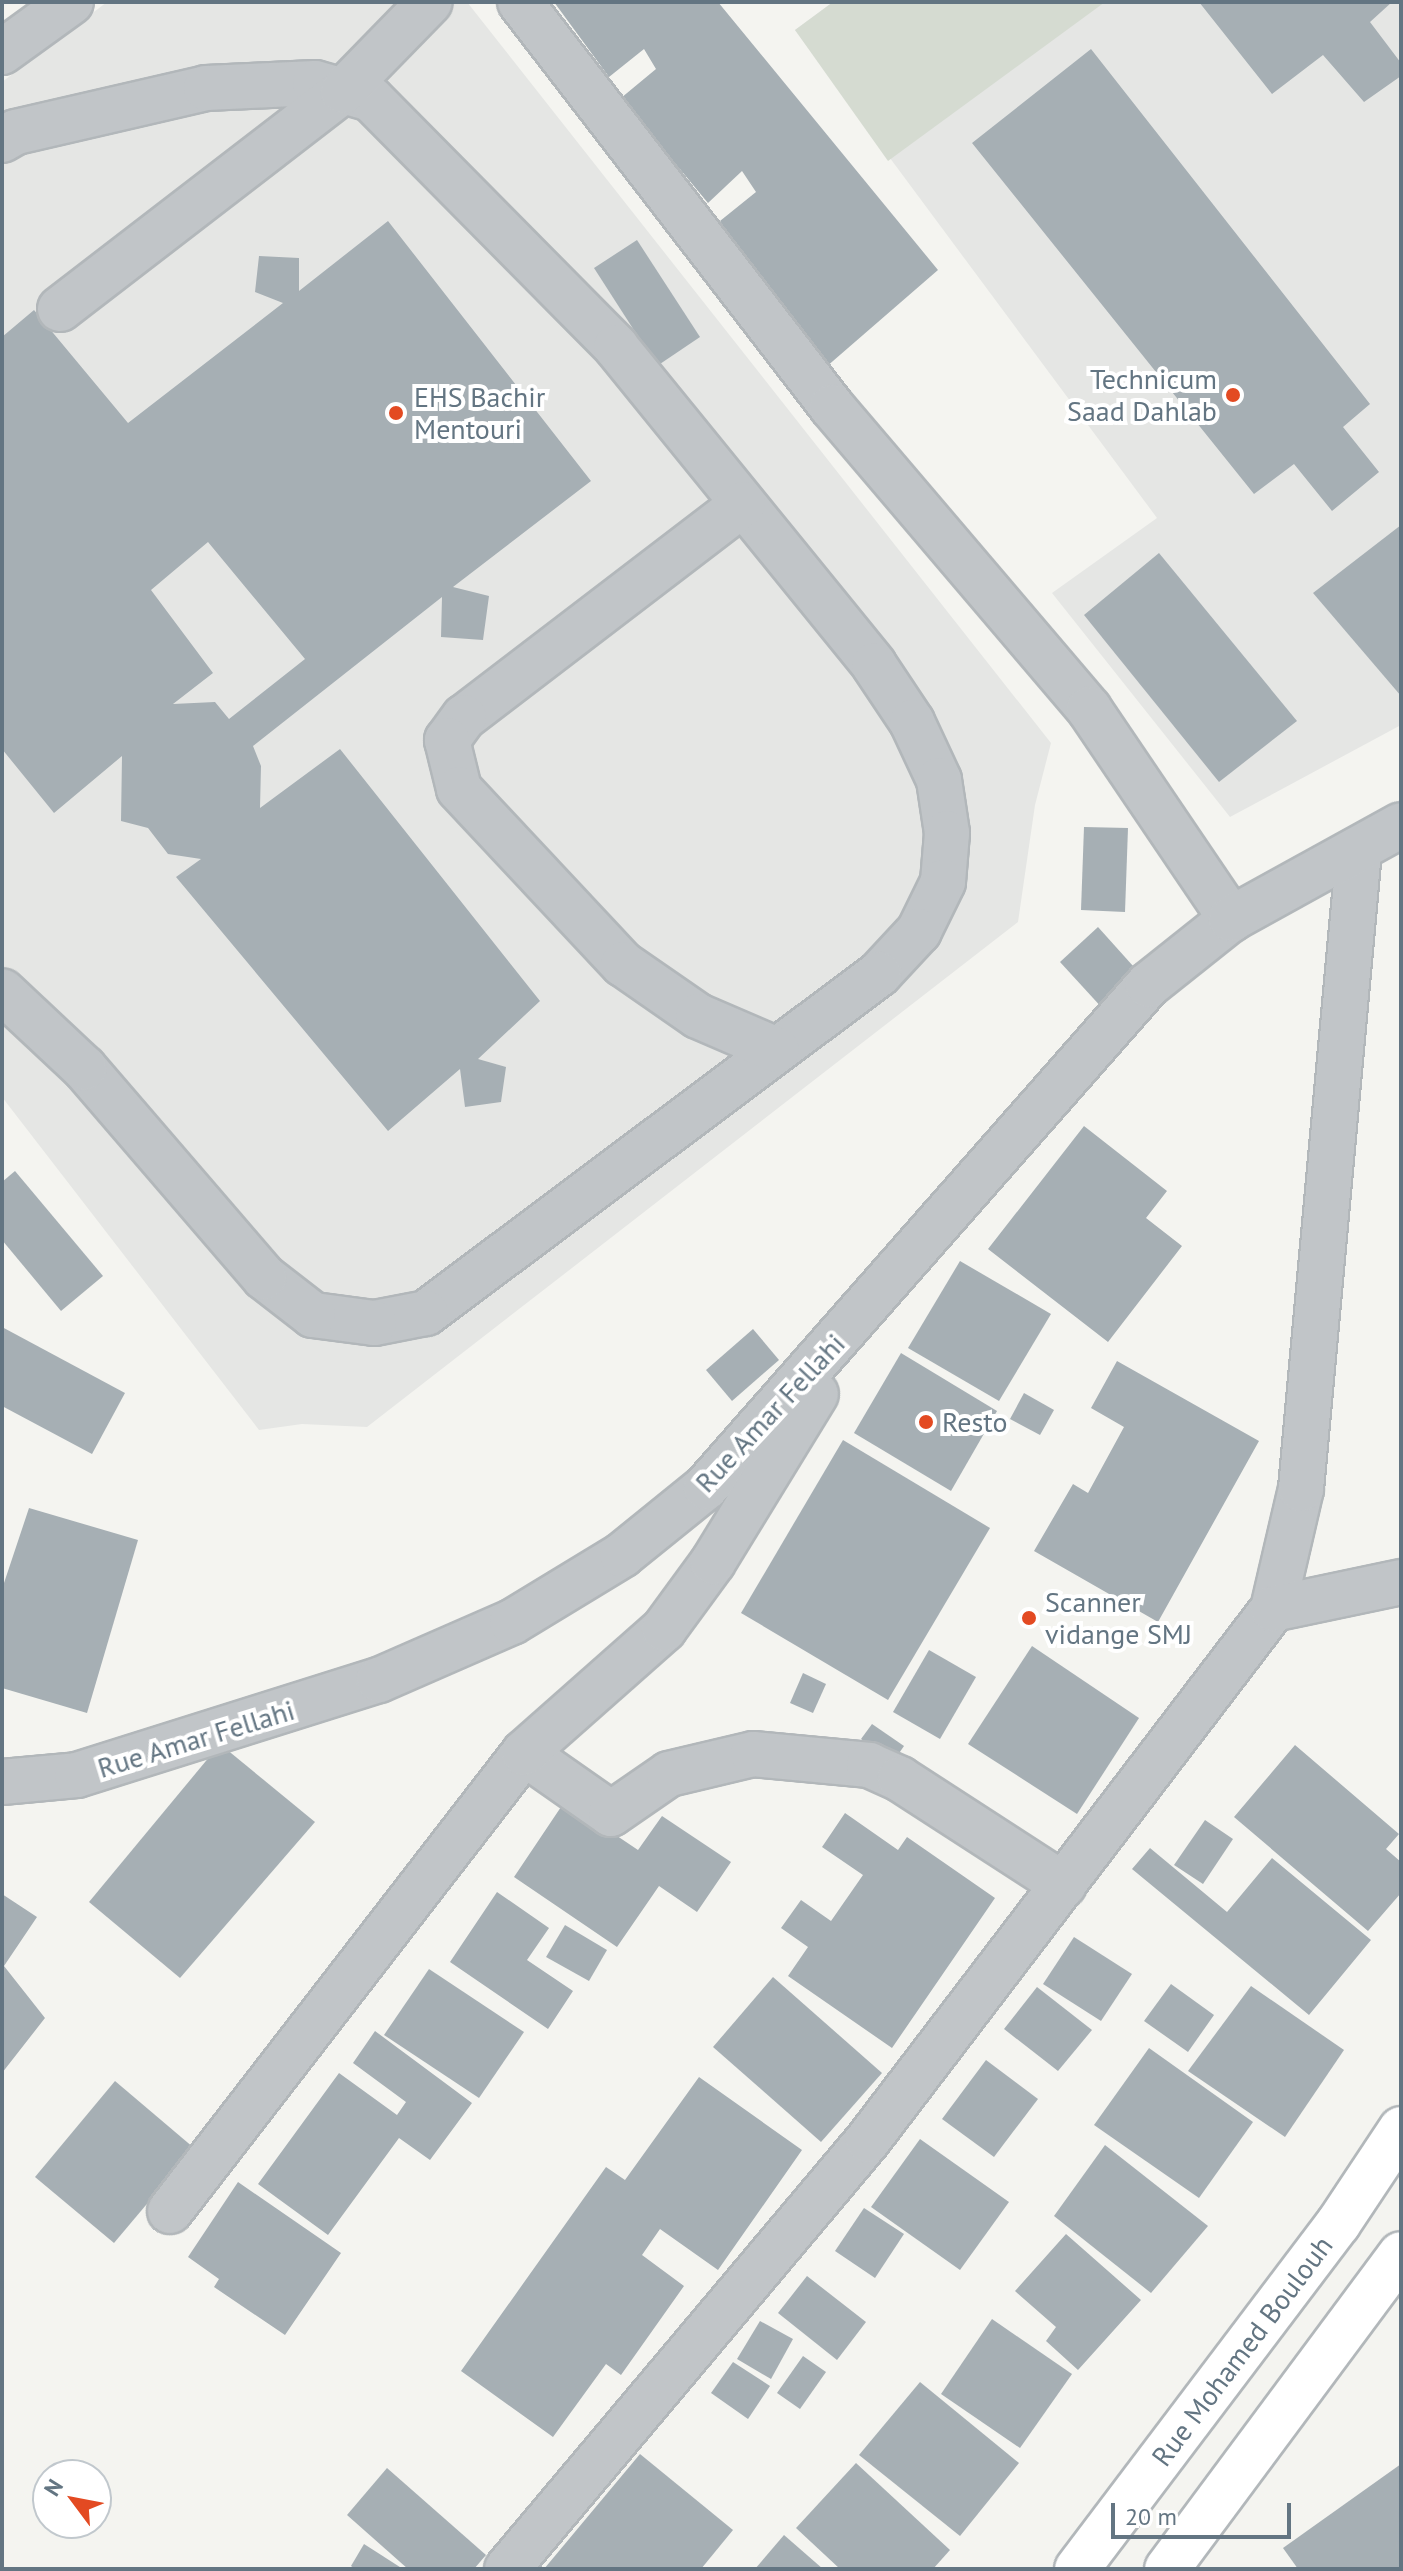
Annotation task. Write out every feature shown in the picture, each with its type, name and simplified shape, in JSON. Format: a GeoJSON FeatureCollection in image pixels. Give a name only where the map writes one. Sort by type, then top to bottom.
{"type":"FeatureCollection","features":[{"type":"Feature","properties":{"kind":"main road","name":"Rue Mohamed Boulouh"},"geometry":{"type":"LineString","coordinates":[[1077,2569],[1338,2224],[1401,2129]]}},
{"type":"Feature","properties":{"kind":"main road"},"geometry":{"type":"LineString","coordinates":[[1167,2569],[1401,2254]]}},
{"type":"Feature","properties":{"kind":"street"},"geometry":{"type":"LineString","coordinates":[[2,52],[71,2]]}},
{"type":"Feature","properties":{"kind":"street"},"geometry":{"type":"LineString","coordinates":[[60,309],[343,91],[430,2]]}},
{"type":"Feature","properties":{"kind":"street"},"geometry":{"type":"LineString","coordinates":[[520,2],[832,407],[1089,709],[1231,919]]}},
{"type":"Feature","properties":{"kind":"street"},"geometry":{"type":"LineString","coordinates":[[2,140],[30,128],[206,88],[315,83],[371,99],[562,287],[874,665],[912,722],[939,780],[947,833],[943,882],[919,931],[879,974],[426,1313],[374,1323],[313,1315],[264,1277],[84,1068],[2,991]]}},
{"type":"Feature","properties":{"kind":"street"},"geometry":{"type":"LineString","coordinates":[[743,504],[464,717],[447,740],[459,789],[623,964],[698,1016],[777,1050]]}},
{"type":"Feature","properties":{"kind":"street","name":"Rue Amar Fellahi"},"geometry":{"type":"LineString","coordinates":[[2,1782],[77,1775],[248,1725],[379,1680],[512,1622],[622,1555],[706,1487],[873,1302],[1148,985],[1231,919],[1359,851],[1401,825]]}},
{"type":"Feature","properties":{"kind":"street"},"geometry":{"type":"LineString","coordinates":[[507,2569],[868,2140],[1273,1609],[1301,1489],[1359,851]]}},
{"type":"Feature","properties":{"kind":"street"},"geometry":{"type":"LineString","coordinates":[[170,2211],[524,1753],[664,1629],[713,1562],[873,1302]]}},
{"type":"Feature","properties":{"kind":"street"},"geometry":{"type":"LineString","coordinates":[[1273,1609],[1401,1582]]}},
{"type":"Feature","properties":{"kind":"street"},"geometry":{"type":"LineString","coordinates":[[524,1753],[611,1814],[669,1774],[753,1754],[869,1765],[900,1779],[1064,1885]]}},
{"type":"Feature","properties":{"kind":"shaded area","name":"EHS Bachir Mentouri"},"geometry":{"type":"Polygon","coordinates":[[[107,2],[467,2],[1051,743],[1035,805],[1018,922],[367,1427],[302,1424],[259,1430],[2,1097],[2,82],[107,2]]]}},
{"type":"Feature","properties":{"kind":"shaded area","name":"Technicum Saad Dahlab"},"geometry":{"type":"Polygon","coordinates":[[[833,2],[1401,2],[1401,725],[1230,817],[1052,593],[1157,518],[795,30],[833,2]]]}},
{"type":"Feature","properties":{"kind":"shaded area"},"geometry":{"type":"Polygon","coordinates":[[[833,2],[1105,2],[888,161],[795,30],[833,2]]]}},
{"type":"Feature","properties":{"kind":"building"},"geometry":{"type":"Polygon","coordinates":[[[554,2],[718,2],[938,270],[818,374],[720,221],[756,192],[742,171],[708,203],[621,98],[656,69],[644,49],[609,77],[554,2]]]}},
{"type":"Feature","properties":{"kind":"building"},"geometry":{"type":"Polygon","coordinates":[[[1199,2],[1392,2],[1370,22],[1401,63],[1401,76],[1364,102],[1323,55],[1272,94],[1199,2]]]}},
{"type":"Feature","properties":{"kind":"building"},"geometry":{"type":"Polygon","coordinates":[[[1091,49],[1370,404],[1343,427],[1379,472],[1332,511],[1294,464],[1254,494],[972,143],[1091,49]]]}},
{"type":"Feature","properties":{"kind":"building"},"geometry":{"type":"Polygon","coordinates":[[[388,221],[591,481],[453,587],[489,596],[483,640],[441,637],[442,597],[253,746],[261,766],[260,808],[340,749],[540,1001],[478,1059],[506,1067],[501,1102],[465,1107],[460,1069],[388,1131],[176,877],[201,859],[168,854],[148,828],[121,821],[122,756],[54,813],[2,749],[2,337],[34,310],[128,423],[283,303],[255,292],[259,256],[299,258],[299,291],[388,221]],[[208,542],[151,590],[213,673],[173,704],[215,702],[229,719],[305,659],[208,542]]]}},
{"type":"Feature","properties":{"kind":"building"},"geometry":{"type":"Polygon","coordinates":[[[637,240],[700,337],[657,366],[594,268],[637,240]]]}},
{"type":"Feature","properties":{"kind":"building"},"geometry":{"type":"Polygon","coordinates":[[[1401,525],[1401,696],[1313,593],[1401,525]]]}},
{"type":"Feature","properties":{"kind":"building"},"geometry":{"type":"Polygon","coordinates":[[[1159,553],[1297,721],[1219,782],[1084,615],[1159,553]]]}},
{"type":"Feature","properties":{"kind":"building"},"geometry":{"type":"Polygon","coordinates":[[[1084,827],[1128,828],[1125,912],[1081,910],[1084,827]]]}},
{"type":"Feature","properties":{"kind":"building"},"geometry":{"type":"Polygon","coordinates":[[[1098,927],[1142,976],[1104,1010],[1060,962],[1098,927]]]}},
{"type":"Feature","properties":{"kind":"building"},"geometry":{"type":"Polygon","coordinates":[[[1084,1126],[1167,1191],[1146,1218],[1182,1246],[1108,1342],[988,1249],[1084,1126]]]}},
{"type":"Feature","properties":{"kind":"building"},"geometry":{"type":"Polygon","coordinates":[[[15,1171],[103,1276],[61,1311],[2,1240],[2,1182],[15,1171]]]}},
{"type":"Feature","properties":{"kind":"building"},"geometry":{"type":"Polygon","coordinates":[[[960,1261],[1051,1314],[999,1401],[908,1348],[960,1261]]]}},
{"type":"Feature","properties":{"kind":"building"},"geometry":{"type":"Polygon","coordinates":[[[2,1327],[125,1393],[92,1454],[2,1406],[2,1327]]]}},
{"type":"Feature","properties":{"kind":"building"},"geometry":{"type":"Polygon","coordinates":[[[753,1329],[779,1360],[732,1401],[706,1370],[753,1329]]]}},
{"type":"Feature","properties":{"kind":"building","name":"Resto"},"geometry":{"type":"Polygon","coordinates":[[[901,1353],[997,1411],[951,1491],[854,1433],[901,1353]]]}},
{"type":"Feature","properties":{"kind":"building"},"geometry":{"type":"Polygon","coordinates":[[[1117,1361],[1259,1441],[1158,1622],[1034,1551],[1073,1484],[1088,1493],[1124,1427],[1091,1408],[1117,1361]]]}},
{"type":"Feature","properties":{"kind":"building"},"geometry":{"type":"Polygon","coordinates":[[[1024,1393],[1054,1410],[1040,1435],[1010,1419],[1024,1393]]]}},
{"type":"Feature","properties":{"kind":"building"},"geometry":{"type":"Polygon","coordinates":[[[843,1440],[990,1528],[888,1700],[741,1613],[843,1440]]]}},
{"type":"Feature","properties":{"kind":"building"},"geometry":{"type":"Polygon","coordinates":[[[29,1508],[138,1540],[87,1713],[2,1688],[2,1589],[29,1508]]]}},
{"type":"Feature","properties":{"kind":"building"},"geometry":{"type":"Polygon","coordinates":[[[1032,1646],[1139,1718],[1077,1814],[968,1744],[1032,1646]]]}},
{"type":"Feature","properties":{"kind":"building"},"geometry":{"type":"Polygon","coordinates":[[[929,1650],[976,1677],[940,1739],[893,1712],[929,1650]]]}},
{"type":"Feature","properties":{"kind":"building"},"geometry":{"type":"Polygon","coordinates":[[[803,1673],[826,1684],[813,1713],[790,1703],[803,1673]]]}},
{"type":"Feature","properties":{"kind":"building"},"geometry":{"type":"Polygon","coordinates":[[[872,1724],[904,1746],[893,1762],[861,1739],[872,1724]]]}},
{"type":"Feature","properties":{"kind":"building"},"geometry":{"type":"Polygon","coordinates":[[[220,1744],[315,1822],[180,1978],[89,1902],[220,1744]]]}},
{"type":"Feature","properties":{"kind":"building"},"geometry":{"type":"Polygon","coordinates":[[[1295,1745],[1399,1834],[1386,1849],[1401,1862],[1401,1893],[1368,1931],[1234,1817],[1295,1745]]]}},
{"type":"Feature","properties":{"kind":"building"},"geometry":{"type":"Polygon","coordinates":[[[565,1801],[638,1850],[662,1816],[731,1862],[697,1912],[659,1886],[617,1947],[514,1877],[565,1801]]]}},
{"type":"Feature","properties":{"kind":"building"},"geometry":{"type":"Polygon","coordinates":[[[845,1813],[898,1850],[907,1837],[995,1898],[892,2048],[788,1976],[808,1947],[781,1928],[801,1900],[831,1921],[863,1875],[822,1847],[845,1813]]]}},
{"type":"Feature","properties":{"kind":"building"},"geometry":{"type":"Polygon","coordinates":[[[1205,1820],[1233,1839],[1203,1884],[1174,1865],[1205,1820]]]}},
{"type":"Feature","properties":{"kind":"building"},"geometry":{"type":"Polygon","coordinates":[[[1150,1848],[1227,1912],[1272,1858],[1371,1940],[1309,2015],[1132,1869],[1150,1848]]]}},
{"type":"Feature","properties":{"kind":"building"},"geometry":{"type":"Polygon","coordinates":[[[497,1892],[549,1928],[527,1960],[573,1991],[548,2029],[450,1962],[497,1892]]]}},
{"type":"Feature","properties":{"kind":"building"},"geometry":{"type":"Polygon","coordinates":[[[2,1894],[37,1917],[4,1966],[45,2018],[2,2073],[2,1894]]]}},
{"type":"Feature","properties":{"kind":"building"},"geometry":{"type":"Polygon","coordinates":[[[565,1925],[607,1950],[589,1981],[546,1957],[565,1925]]]}},
{"type":"Feature","properties":{"kind":"building"},"geometry":{"type":"Polygon","coordinates":[[[1074,1937],[1132,1974],[1101,2021],[1043,1984],[1074,1937]]]}},
{"type":"Feature","properties":{"kind":"building"},"geometry":{"type":"Polygon","coordinates":[[[429,1969],[524,2032],[479,2098],[384,2035],[429,1969]]]}},
{"type":"Feature","properties":{"kind":"building"},"geometry":{"type":"Polygon","coordinates":[[[773,1977],[882,2073],[821,2142],[713,2047],[773,1977]]]}},
{"type":"Feature","properties":{"kind":"building"},"geometry":{"type":"Polygon","coordinates":[[[1171,1984],[1214,2015],[1188,2052],[1144,2021],[1171,1984]]]}},
{"type":"Feature","properties":{"kind":"building"},"geometry":{"type":"Polygon","coordinates":[[[1251,1986],[1344,2050],[1285,2137],[1188,2071],[1251,1986]]]}},
{"type":"Feature","properties":{"kind":"building"},"geometry":{"type":"Polygon","coordinates":[[[1037,1987],[1092,2030],[1058,2071],[1004,2029],[1037,1987]]]}},
{"type":"Feature","properties":{"kind":"building"},"geometry":{"type":"Polygon","coordinates":[[[375,2031],[472,2103],[430,2160],[399,2138],[328,2235],[258,2184],[339,2073],[397,2115],[406,2102],[353,2063],[375,2031]]]}},
{"type":"Feature","properties":{"kind":"building"},"geometry":{"type":"Polygon","coordinates":[[[1149,2048],[1253,2122],[1199,2198],[1094,2125],[1149,2048]]]}},
{"type":"Feature","properties":{"kind":"building"},"geometry":{"type":"Polygon","coordinates":[[[986,2060],[1038,2099],[994,2157],[942,2119],[986,2060]]]}},
{"type":"Feature","properties":{"kind":"building"},"geometry":{"type":"Polygon","coordinates":[[[699,2077],[802,2150],[718,2270],[660,2229],[642,2255],[684,2286],[621,2375],[606,2364],[553,2437],[461,2371],[606,2167],[625,2180],[699,2077]]]}},
{"type":"Feature","properties":{"kind":"building"},"geometry":{"type":"Polygon","coordinates":[[[115,2081],[194,2148],[114,2243],[35,2177],[115,2081]]]}},
{"type":"Feature","properties":{"kind":"building"},"geometry":{"type":"Polygon","coordinates":[[[920,2139],[1009,2202],[960,2270],[871,2207],[920,2139]]]}},
{"type":"Feature","properties":{"kind":"building"},"geometry":{"type":"Polygon","coordinates":[[[1105,2145],[1208,2226],[1151,2293],[1054,2216],[1105,2145]]]}},
{"type":"Feature","properties":{"kind":"building"},"geometry":{"type":"Polygon","coordinates":[[[238,2182],[341,2253],[285,2335],[214,2287],[219,2279],[188,2257],[238,2182]]]}},
{"type":"Feature","properties":{"kind":"building"},"geometry":{"type":"Polygon","coordinates":[[[864,2208],[904,2234],[875,2278],[835,2251],[864,2208]]]}},
{"type":"Feature","properties":{"kind":"building"},"geometry":{"type":"Polygon","coordinates":[[[1066,2234],[1141,2300],[1078,2370],[1046,2341],[1056,2327],[1015,2291],[1066,2234]]]}},
{"type":"Feature","properties":{"kind":"building"},"geometry":{"type":"Polygon","coordinates":[[[807,2276],[866,2322],[837,2360],[778,2313],[807,2276]]]}},
{"type":"Feature","properties":{"kind":"building"},"geometry":{"type":"Polygon","coordinates":[[[992,2319],[1072,2374],[1020,2448],[941,2394],[992,2319]]]}},
{"type":"Feature","properties":{"kind":"building"},"geometry":{"type":"Polygon","coordinates":[[[760,2321],[793,2339],[771,2379],[737,2359],[760,2321]]]}},
{"type":"Feature","properties":{"kind":"building"},"geometry":{"type":"Polygon","coordinates":[[[803,2356],[826,2372],[800,2409],[777,2393],[803,2356]]]}},
{"type":"Feature","properties":{"kind":"building"},"geometry":{"type":"Polygon","coordinates":[[[733,2362],[770,2386],[748,2419],[711,2393],[733,2362]]]}},
{"type":"Feature","properties":{"kind":"building"},"geometry":{"type":"Polygon","coordinates":[[[920,2382],[1019,2463],[960,2536],[859,2455],[920,2382]]]}},
{"type":"Feature","properties":{"kind":"building"},"geometry":{"type":"Polygon","coordinates":[[[640,2454],[733,2530],[701,2569],[544,2569],[640,2454]]]}},
{"type":"Feature","properties":{"kind":"building"},"geometry":{"type":"Polygon","coordinates":[[[856,2463],[950,2550],[933,2569],[840,2569],[796,2528],[856,2463]]]}},
{"type":"Feature","properties":{"kind":"building"},"geometry":{"type":"Polygon","coordinates":[[[1401,2464],[1401,2569],[1298,2569],[1283,2548],[1401,2464]]]}},
{"type":"Feature","properties":{"kind":"building"},"geometry":{"type":"Polygon","coordinates":[[[387,2468],[486,2555],[474,2569],[408,2569],[347,2515],[387,2468]]]}},
{"type":"Feature","properties":{"kind":"building"},"geometry":{"type":"Polygon","coordinates":[[[784,2535],[823,2569],[755,2569],[784,2535]]]}},
{"type":"Feature","properties":{"kind":"building"},"geometry":{"type":"Polygon","coordinates":[[[364,2544],[403,2569],[355,2569],[351,2566],[364,2544]]]}},
{"type":"Feature","properties":{"kind":"place","name":"Technicum Saad Dahlab"},"geometry":{"type":"Point","coordinates":[1233,395]}},
{"type":"Feature","properties":{"kind":"place","name":"EHS Bachir Mentouri"},"geometry":{"type":"Point","coordinates":[396,413]}},
{"type":"Feature","properties":{"kind":"place","name":"Resto"},"geometry":{"type":"Point","coordinates":[926,1422]}},
{"type":"Feature","properties":{"kind":"place","name":"Scanner vidange SMJ"},"geometry":{"type":"Point","coordinates":[1029,1618]}}]}
